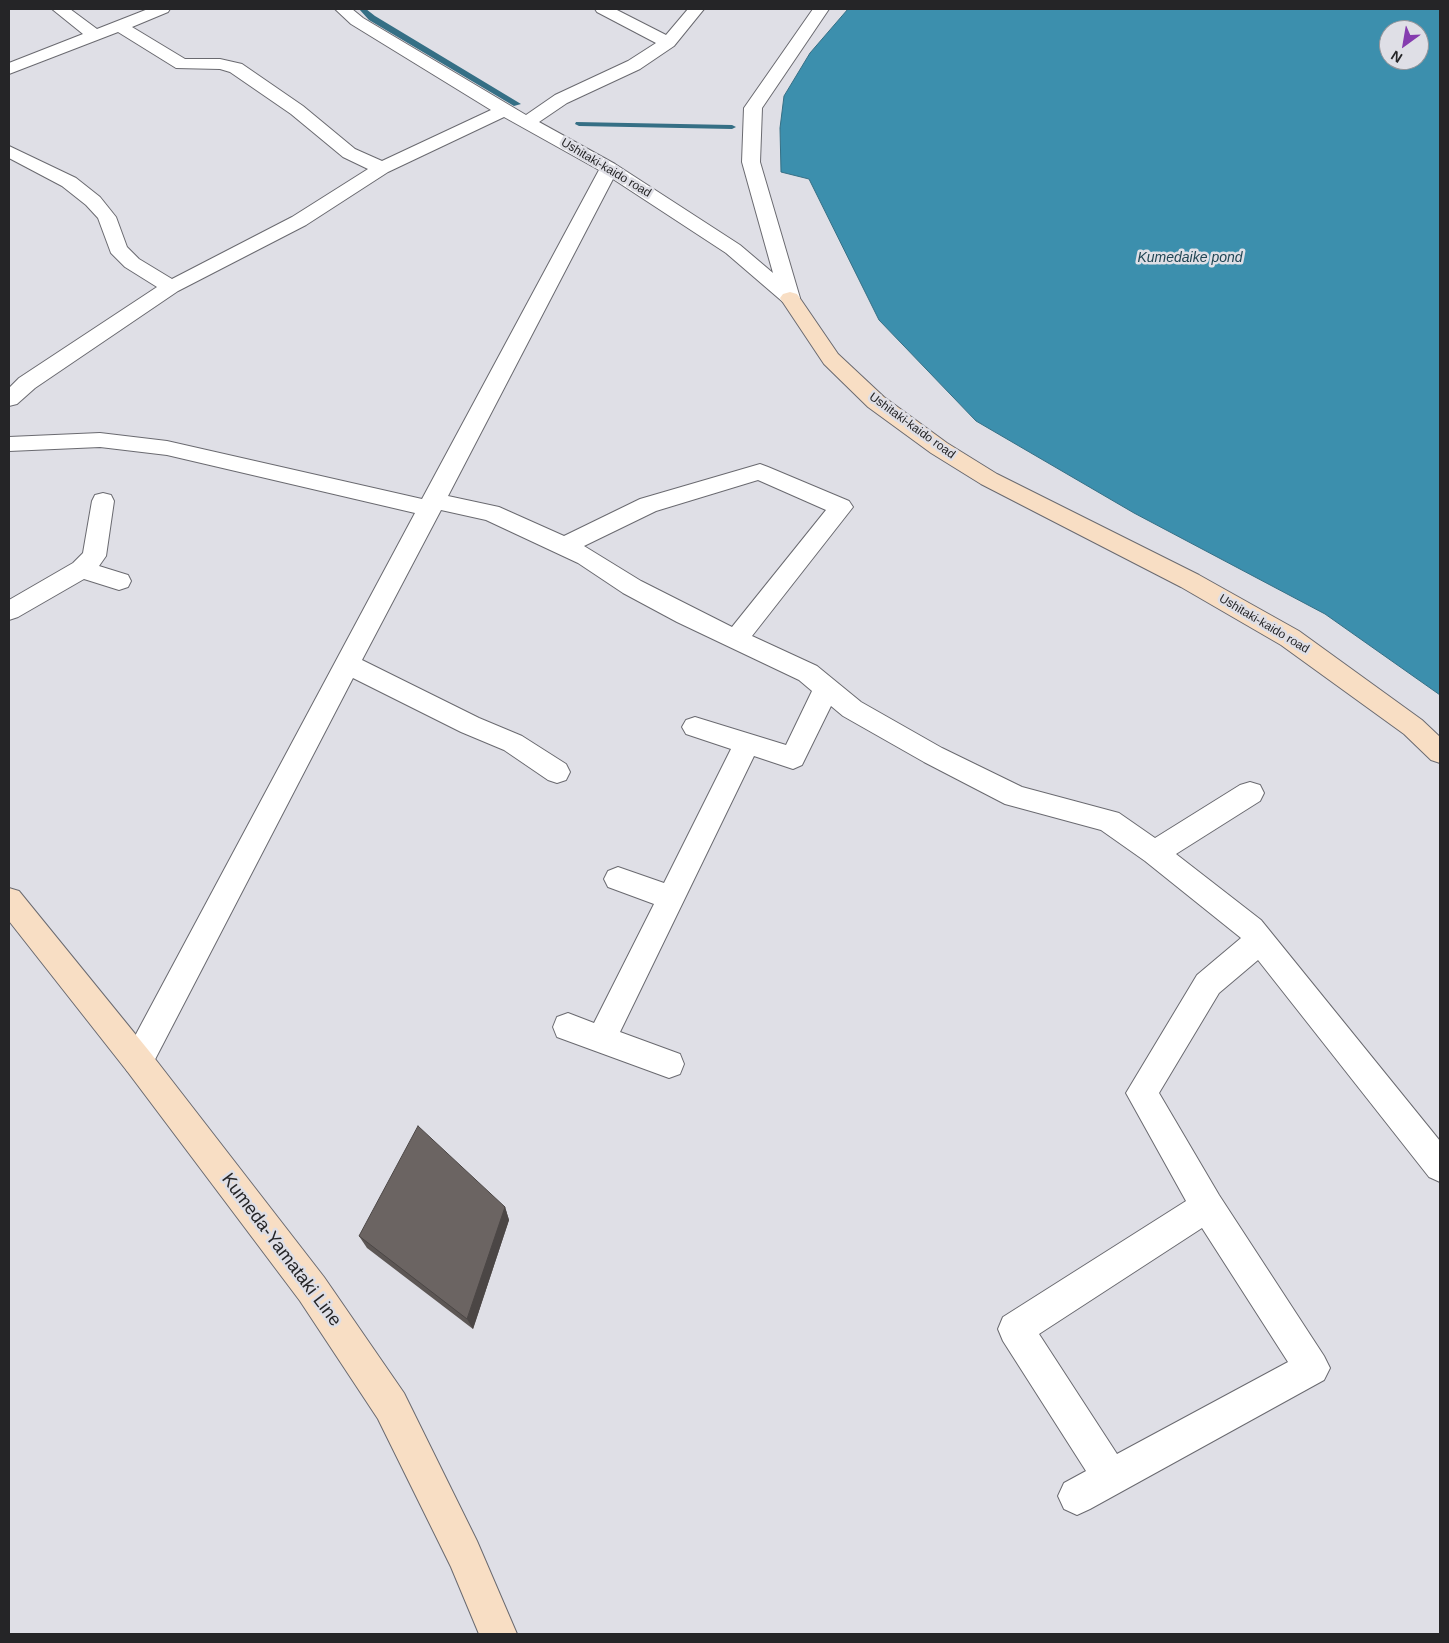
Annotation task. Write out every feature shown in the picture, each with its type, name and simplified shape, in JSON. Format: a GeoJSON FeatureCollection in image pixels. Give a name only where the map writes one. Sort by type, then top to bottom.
{"type":"FeatureCollection","features":[{"type":"Feature","properties":{"kind":"street"},"geometry":{"type":"LineString","coordinates":[[60,9],[95,35]]}},
{"type":"Feature","properties":{"kind":"street"},"geometry":{"type":"LineString","coordinates":[[9,69],[162,9]]}},
{"type":"Feature","properties":{"kind":"street","name":"Ushitaki-kaido road"},"geometry":{"type":"LineString","coordinates":[[342,9],[357,21],[504,110],[609,168],[733,248],[790,298],[831,359],[876,402],[939,448],[989,479],[1198,585],[1290,638],[1413,728],[1440,753]]}},
{"type":"Feature","properties":{"kind":"street"},"geometry":{"type":"LineString","coordinates":[[603,9],[668,43]]}},
{"type":"Feature","properties":{"kind":"street"},"geometry":{"type":"LineString","coordinates":[[527,122],[562,99],[634,65],[668,43],[696,9]]}},
{"type":"Feature","properties":{"kind":"street"},"geometry":{"type":"LineString","coordinates":[[790,298],[751,162],[753,108],[821,9]]}},
{"type":"Feature","properties":{"kind":"street"},"geometry":{"type":"LineString","coordinates":[[119,26],[182,64],[220,64],[236,68],[297,110],[349,153],[382,168]]}},
{"type":"Feature","properties":{"kind":"street"},"geometry":{"type":"LineString","coordinates":[[9,398],[27,382],[171,287],[299,221],[382,168],[504,110]]}},
{"type":"Feature","properties":{"kind":"street"},"geometry":{"type":"LineString","coordinates":[[9,151],[69,182],[93,201],[107,217],[118,249],[132,263],[171,287]]}},
{"type":"Feature","properties":{"kind":"street"},"geometry":{"type":"LineString","coordinates":[[138,1061],[609,168]]}},
{"type":"Feature","properties":{"kind":"street"},"geometry":{"type":"LineString","coordinates":[[9,444],[100,440],[167,448],[432,505],[491,513],[586,557],[632,587],[808,673],[852,709],[977,777],[1015,796],[1109,821],[1156,853],[1251,929],[1440,1166]]}},
{"type":"Feature","properties":{"kind":"street"},"geometry":{"type":"LineString","coordinates":[[564,546],[648,505],[760,472],[840,507],[736,639]]}},
{"type":"Feature","properties":{"kind":"street"},"geometry":{"type":"LineString","coordinates":[[9,611],[80,569],[94,556],[103,501]]}},
{"type":"Feature","properties":{"kind":"street"},"geometry":{"type":"LineString","coordinates":[[80,569],[119,581]]}},
{"type":"Feature","properties":{"kind":"street"},"geometry":{"type":"LineString","coordinates":[[348,664],[513,743],[556,772]]}},
{"type":"Feature","properties":{"kind":"street"},"geometry":{"type":"LineString","coordinates":[[695,727],[793,758],[826,688]]}},
{"type":"Feature","properties":{"kind":"street"},"geometry":{"type":"LineString","coordinates":[[601,1040],[747,744]]}},
{"type":"Feature","properties":{"kind":"street"},"geometry":{"type":"LineString","coordinates":[[1156,853],[1250,793]]}},
{"type":"Feature","properties":{"kind":"street"},"geometry":{"type":"LineString","coordinates":[[618,879],[671,898]]}},
{"type":"Feature","properties":{"kind":"street","name":"Kumeda-Yamataki Line"},"geometry":{"type":"LineString","coordinates":[[9,900],[138,1061],[312,1288],[391,1406],[464,1554],[498,1634]]}},
{"type":"Feature","properties":{"kind":"street"},"geometry":{"type":"LineString","coordinates":[[1077,1496],[1312,1368],[1207,1206],[1142,1093],[1208,984],[1260,940]]}},
{"type":"Feature","properties":{"kind":"street"},"geometry":{"type":"LineString","coordinates":[[568,1027],[669,1064]]}},
{"type":"Feature","properties":{"kind":"street"},"geometry":{"type":"LineString","coordinates":[[1111,1477],[1015,1329],[1207,1206]]}},
{"type":"Feature","properties":{"kind":"water","name":"Kumedaike pond"},"geometry":{"type":"Polygon","coordinates":[[[848,9],[1440,9],[1440,695],[1325,614],[1134,513],[976,421],[879,320],[809,179],[781,172],[780,128],[784,96],[810,53],[848,9]]]}},
{"type":"Feature","properties":{"kind":"building"},"geometry":{"type":"Polygon","coordinates":[[[418,1126],[505,1207],[467,1319],[359,1236],[418,1126]]]}},
{"type":"Feature","properties":{"kind":"waterway"},"geometry":{"type":"LineString","coordinates":[[362,9],[372,18],[517,104]]}},
{"type":"Feature","properties":{"kind":"waterway"},"geometry":{"type":"LineString","coordinates":[[579,124],[732,127]]}}]}
